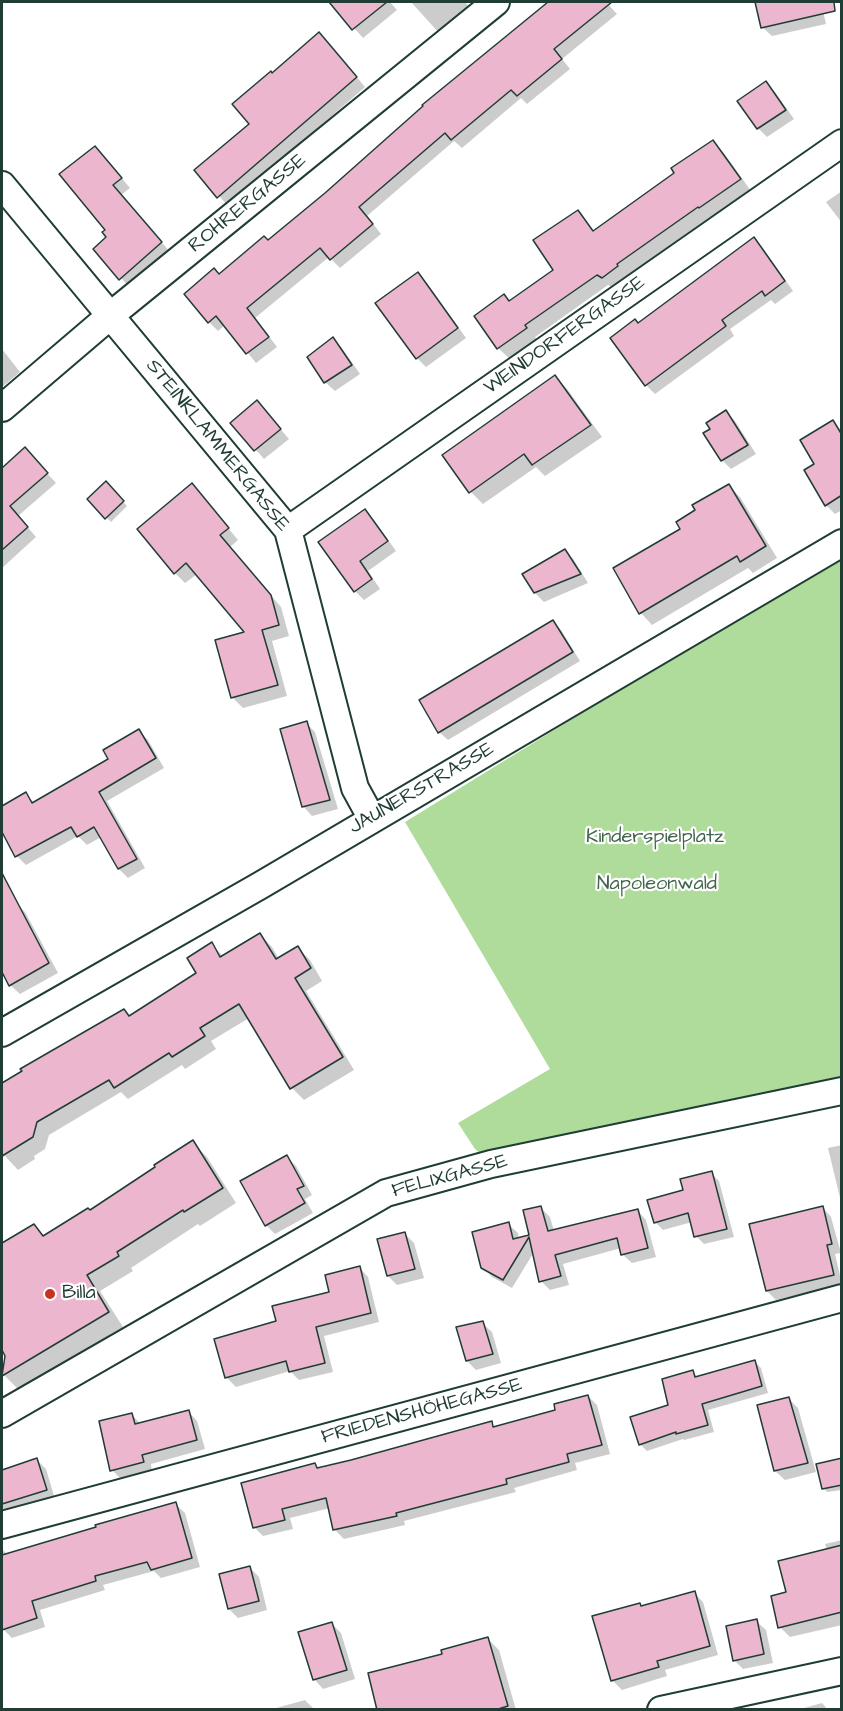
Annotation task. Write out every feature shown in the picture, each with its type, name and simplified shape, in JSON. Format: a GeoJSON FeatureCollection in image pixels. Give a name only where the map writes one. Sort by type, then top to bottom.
{"type":"FeatureCollection","features":[{"type":"Feature","properties":{"kind":"street","name":"ROHRERGASSE"},"geometry":{"type":"LineString","coordinates":[[2,408],[111,315],[496,2]]}},
{"type":"Feature","properties":{"kind":"street","name":"WEINDORFERGASSE"},"geometry":{"type":"LineString","coordinates":[[288,530],[842,142]]}},
{"type":"Feature","properties":{"kind":"street","name":"STEINKLAMMERGASSE"},"geometry":{"type":"LineString","coordinates":[[2,184],[288,530],[355,788],[372,819]]}},
{"type":"Feature","properties":{"kind":"street","name":"JAUNERSTRASSE"},"geometry":{"type":"LineString","coordinates":[[2,1033],[261,885],[842,543]]}},
{"type":"Feature","properties":{"kind":"street","name":"FELIXGASSE"},"geometry":{"type":"LineString","coordinates":[[2,1414],[386,1193],[491,1164],[842,1091]]}},
{"type":"Feature","properties":{"kind":"street","name":"FRIEDENSHÖHEGASSE"},"geometry":{"type":"LineString","coordinates":[[2,1525],[842,1298]]}},
{"type":"Feature","properties":{"kind":"street"},"geometry":{"type":"LineString","coordinates":[[661,1710],[842,1671]]}},
{"type":"Feature","properties":{"kind":"green space","name":"Napoleonwald"},"geometry":{"type":"Polygon","coordinates":[[[841,557],[841,1076],[560,1140],[482,1155],[475,1149],[458,1123],[550,1069],[405,822],[770,597],[841,557]]]}},
{"type":"Feature","properties":{"kind":"building"},"geometry":{"type":"Polygon","coordinates":[[[329,2],[387,2],[352,30],[329,2]]]}},
{"type":"Feature","properties":{"kind":"building"},"geometry":{"type":"Polygon","coordinates":[[[548,2],[612,2],[554,49],[562,59],[517,96],[511,90],[451,140],[445,133],[359,207],[373,224],[330,260],[320,248],[247,308],[269,337],[246,354],[216,316],[208,323],[184,294],[214,268],[219,274],[264,236],[268,240],[325,193],[422,105],[548,2]]]}},
{"type":"Feature","properties":{"kind":"building"},"geometry":{"type":"Polygon","coordinates":[[[755,2],[834,2],[835,11],[761,28],[755,2]]]}},
{"type":"Feature","properties":{"kind":"building"},"geometry":{"type":"Polygon","coordinates":[[[319,32],[357,77],[217,198],[194,170],[249,124],[232,104],[319,32]]]}},
{"type":"Feature","properties":{"kind":"building"},"geometry":{"type":"Polygon","coordinates":[[[766,81],[786,110],[757,129],[737,101],[766,81]]]}},
{"type":"Feature","properties":{"kind":"building"},"geometry":{"type":"Polygon","coordinates":[[[713,140],[741,179],[617,264],[618,266],[602,278],[597,275],[525,325],[527,328],[497,349],[474,316],[504,294],[509,301],[553,270],[533,240],[578,210],[593,231],[674,173],[671,168],[713,140]]]}},
{"type":"Feature","properties":{"kind":"building"},"geometry":{"type":"Polygon","coordinates":[[[95,146],[122,178],[113,185],[162,242],[119,280],[93,249],[106,237],[102,232],[105,230],[59,174],[95,146]]]}},
{"type":"Feature","properties":{"kind":"building"},"geometry":{"type":"Polygon","coordinates":[[[754,237],[785,281],[765,296],[762,291],[722,320],[726,326],[645,386],[610,338],[635,319],[638,323],[754,237]]]}},
{"type":"Feature","properties":{"kind":"building"},"geometry":{"type":"Polygon","coordinates":[[[418,272],[458,328],[416,359],[375,303],[418,272]]]}},
{"type":"Feature","properties":{"kind":"building"},"geometry":{"type":"Polygon","coordinates":[[[333,337],[352,365],[324,383],[307,357],[333,337]]]}},
{"type":"Feature","properties":{"kind":"building"},"geometry":{"type":"Polygon","coordinates":[[[555,375],[591,425],[532,465],[524,454],[469,493],[442,455],[555,375]]]}},
{"type":"Feature","properties":{"kind":"building"},"geometry":{"type":"Polygon","coordinates":[[[257,400],[281,429],[254,451],[230,423],[257,400]]]}},
{"type":"Feature","properties":{"kind":"building"},"geometry":{"type":"Polygon","coordinates":[[[726,410],[748,445],[721,461],[703,433],[710,429],[706,423],[726,410]]]}},
{"type":"Feature","properties":{"kind":"building"},"geometry":{"type":"Polygon","coordinates":[[[833,420],[842,435],[842,495],[825,506],[804,470],[814,464],[800,440],[833,420]]]}},
{"type":"Feature","properties":{"kind":"building"},"geometry":{"type":"Polygon","coordinates":[[[25,447],[48,473],[10,506],[28,527],[2,550],[2,468],[25,447]]]}},
{"type":"Feature","properties":{"kind":"building"},"geometry":{"type":"Polygon","coordinates":[[[106,481],[124,501],[105,519],[87,499],[106,481]]]}},
{"type":"Feature","properties":{"kind":"building"},"geometry":{"type":"Polygon","coordinates":[[[192,483],[229,528],[220,535],[271,595],[279,625],[262,630],[278,685],[231,698],[215,640],[244,632],[186,563],[174,574],[137,529],[192,483]]]}},
{"type":"Feature","properties":{"kind":"building"},"geometry":{"type":"Polygon","coordinates":[[[729,484],[766,546],[740,562],[737,556],[639,614],[613,568],[680,529],[676,522],[695,510],[692,505],[729,484]]]}},
{"type":"Feature","properties":{"kind":"building"},"geometry":{"type":"Polygon","coordinates":[[[365,509],[388,541],[360,561],[372,579],[354,592],[318,542],[365,509]]]}},
{"type":"Feature","properties":{"kind":"building"},"geometry":{"type":"Polygon","coordinates":[[[565,549],[581,574],[534,593],[522,574],[565,549]]]}},
{"type":"Feature","properties":{"kind":"building"},"geometry":{"type":"Polygon","coordinates":[[[553,620],[573,652],[438,733],[419,700],[553,620]]]}},
{"type":"Feature","properties":{"kind":"building"},"geometry":{"type":"Polygon","coordinates":[[[307,721],[330,800],[302,807],[280,729],[307,721]]]}},
{"type":"Feature","properties":{"kind":"building"},"geometry":{"type":"Polygon","coordinates":[[[139,729],[156,758],[99,792],[137,859],[118,869],[94,827],[77,837],[71,827],[15,857],[2,832],[2,806],[26,792],[32,803],[108,759],[103,750],[139,729]]]}},
{"type":"Feature","properties":{"kind":"building"},"geometry":{"type":"Polygon","coordinates":[[[2,873],[49,963],[9,986],[2,972],[2,873]]]}},
{"type":"Feature","properties":{"kind":"building"},"geometry":{"type":"Polygon","coordinates":[[[260,933],[276,959],[298,946],[311,968],[295,978],[343,1057],[290,1089],[239,1004],[200,1028],[205,1036],[172,1057],[169,1053],[114,1088],[109,1080],[37,1122],[33,1137],[2,1156],[2,1083],[22,1071],[20,1069],[124,1009],[129,1016],[196,973],[187,958],[212,942],[220,957],[260,933]]]}},
{"type":"Feature","properties":{"kind":"building","name":"Billa"},"geometry":{"type":"Polygon","coordinates":[[[193,1140],[223,1188],[184,1212],[183,1210],[117,1252],[119,1256],[87,1275],[109,1312],[2,1376],[5,1356],[2,1350],[2,1243],[34,1224],[43,1236],[88,1208],[90,1210],[193,1140]]]}},
{"type":"Feature","properties":{"kind":"building"},"geometry":{"type":"Polygon","coordinates":[[[287,1155],[304,1186],[297,1189],[305,1203],[265,1226],[240,1181],[287,1155]]]}},
{"type":"Feature","properties":{"kind":"building"},"geometry":{"type":"Polygon","coordinates":[[[712,1171],[727,1229],[694,1237],[688,1213],[654,1223],[647,1200],[683,1190],[680,1179],[712,1171]]]}},
{"type":"Feature","properties":{"kind":"building"},"geometry":{"type":"Polygon","coordinates":[[[541,1206],[548,1231],[638,1209],[648,1248],[621,1255],[617,1238],[555,1255],[561,1276],[539,1282],[529,1237],[503,1280],[481,1268],[472,1232],[509,1222],[513,1239],[529,1235],[523,1210],[541,1206]]]}},
{"type":"Feature","properties":{"kind":"building"},"geometry":{"type":"Polygon","coordinates":[[[823,1206],[832,1244],[827,1245],[834,1275],[766,1291],[749,1224],[823,1206]]]}},
{"type":"Feature","properties":{"kind":"building"},"geometry":{"type":"Polygon","coordinates":[[[405,1232],[415,1269],[387,1276],[377,1239],[405,1232]]]}},
{"type":"Feature","properties":{"kind":"building"},"geometry":{"type":"Polygon","coordinates":[[[360,1266],[371,1313],[316,1327],[325,1363],[289,1372],[286,1361],[225,1378],[214,1339],[276,1321],[272,1306],[329,1292],[325,1275],[360,1266]]]}},
{"type":"Feature","properties":{"kind":"building"},"geometry":{"type":"Polygon","coordinates":[[[483,1321],[493,1354],[466,1361],[456,1327],[483,1321]]]}},
{"type":"Feature","properties":{"kind":"building"},"geometry":{"type":"Polygon","coordinates":[[[755,1360],[762,1386],[702,1404],[708,1425],[676,1434],[676,1432],[639,1445],[630,1417],[668,1405],[662,1379],[693,1370],[695,1377],[755,1360]]]}},
{"type":"Feature","properties":{"kind":"building"},"geometry":{"type":"Polygon","coordinates":[[[588,1395],[602,1445],[567,1454],[569,1462],[506,1479],[507,1484],[396,1513],[397,1516],[333,1530],[326,1498],[282,1509],[285,1520],[253,1528],[241,1483],[315,1463],[317,1468],[351,1460],[492,1421],[493,1427],[555,1410],[554,1404],[588,1395]]]}},
{"type":"Feature","properties":{"kind":"building"},"geometry":{"type":"Polygon","coordinates":[[[789,1397],[808,1463],[774,1471],[757,1405],[789,1397]]]}},
{"type":"Feature","properties":{"kind":"building"},"geometry":{"type":"Polygon","coordinates":[[[189,1410],[197,1440],[142,1455],[144,1462],[110,1471],[99,1421],[132,1413],[135,1424],[189,1410]]]}},
{"type":"Feature","properties":{"kind":"building"},"geometry":{"type":"Polygon","coordinates":[[[37,1458],[47,1490],[2,1504],[2,1470],[37,1458]]]}},
{"type":"Feature","properties":{"kind":"building"},"geometry":{"type":"Polygon","coordinates":[[[842,1458],[842,1485],[822,1489],[816,1464],[842,1458]]]}},
{"type":"Feature","properties":{"kind":"building"},"geometry":{"type":"Polygon","coordinates":[[[176,1502],[192,1558],[151,1570],[147,1562],[95,1576],[96,1581],[32,1601],[37,1618],[2,1630],[2,1555],[176,1502]]]}},
{"type":"Feature","properties":{"kind":"building"},"geometry":{"type":"Polygon","coordinates":[[[842,1545],[842,1612],[778,1628],[771,1596],[786,1592],[778,1561],[842,1545]]]}},
{"type":"Feature","properties":{"kind":"building"},"geometry":{"type":"Polygon","coordinates":[[[250,1566],[259,1601],[228,1609],[219,1574],[250,1566]]]}},
{"type":"Feature","properties":{"kind":"building"},"geometry":{"type":"Polygon","coordinates":[[[695,1591],[710,1646],[657,1661],[659,1667],[611,1681],[592,1616],[640,1603],[641,1606],[695,1591]]]}},
{"type":"Feature","properties":{"kind":"building"},"geometry":{"type":"Polygon","coordinates":[[[757,1619],[764,1654],[733,1661],[726,1626],[757,1619]]]}},
{"type":"Feature","properties":{"kind":"building"},"geometry":{"type":"Polygon","coordinates":[[[332,1622],[347,1670],[313,1680],[298,1632],[332,1622]]]}},
{"type":"Feature","properties":{"kind":"building"},"geometry":{"type":"Polygon","coordinates":[[[488,1637],[508,1706],[495,1710],[377,1710],[368,1673],[442,1654],[441,1650],[488,1637]]]}},
{"type":"Feature","properties":{"kind":"place","name":"Billa"},"geometry":{"type":"Point","coordinates":[50,1294]}},
{"type":"Feature","properties":{"kind":"park label","name":"Kinderspielplatz"},"geometry":{"type":"Point","coordinates":[655,838]}}]}
